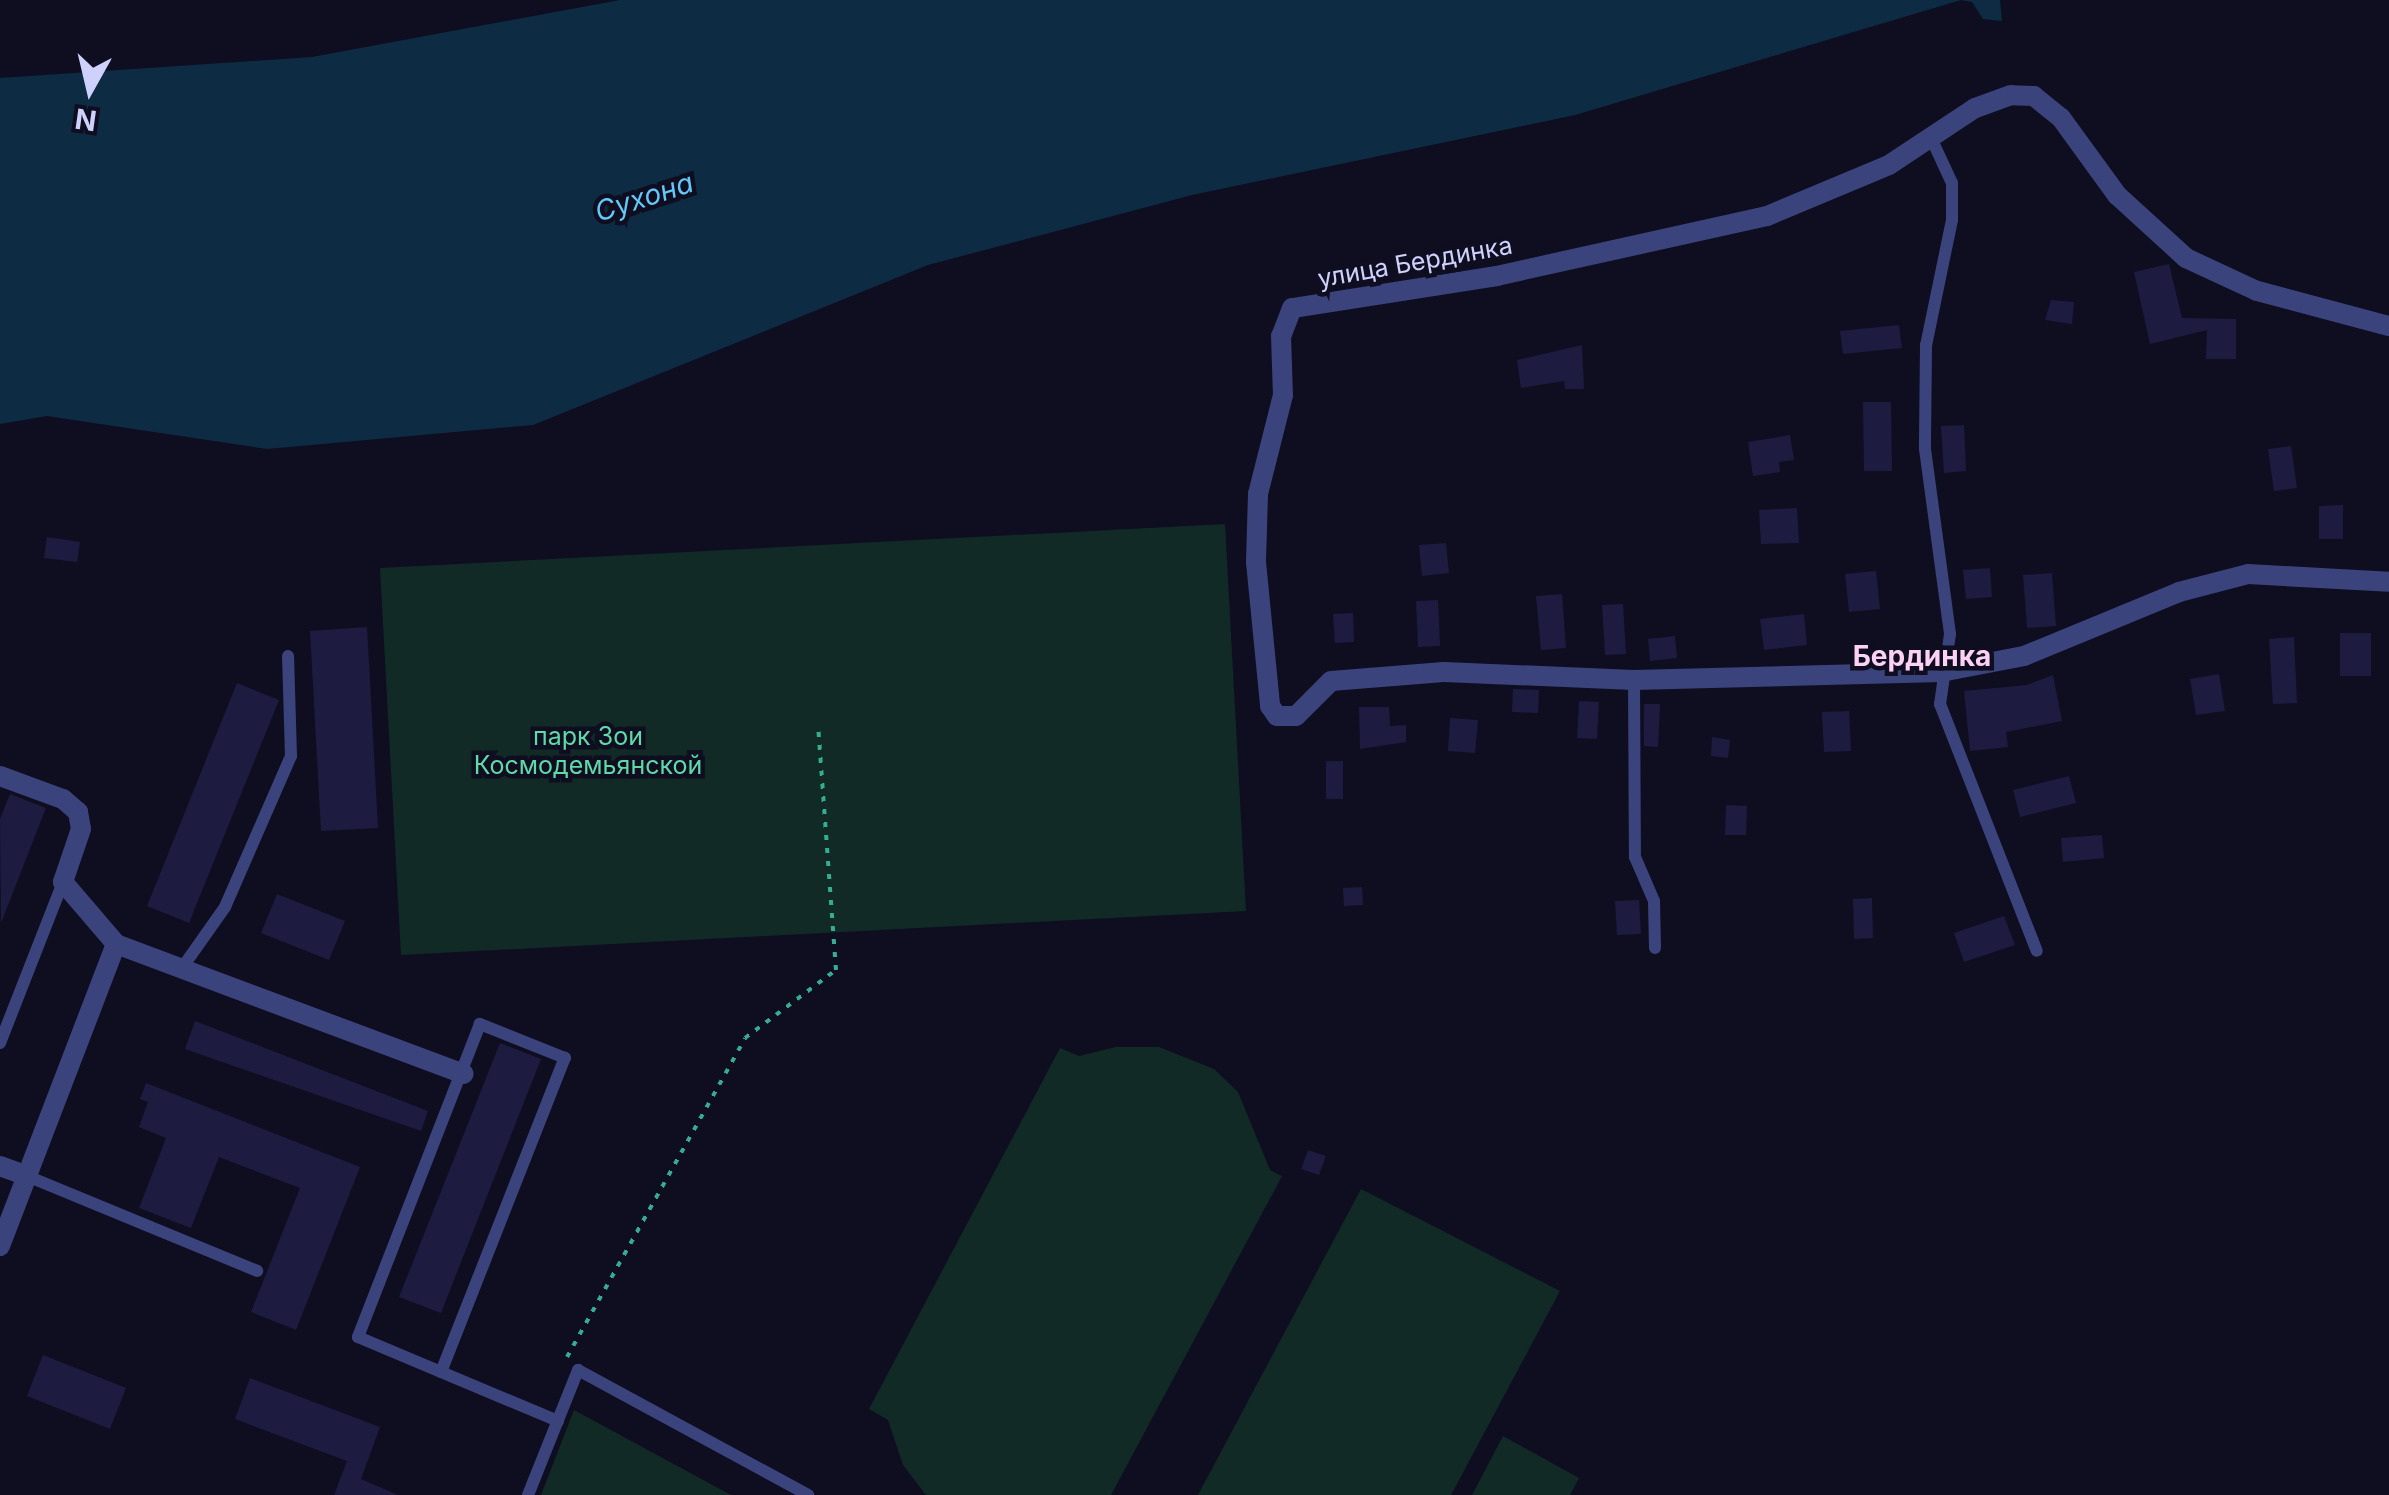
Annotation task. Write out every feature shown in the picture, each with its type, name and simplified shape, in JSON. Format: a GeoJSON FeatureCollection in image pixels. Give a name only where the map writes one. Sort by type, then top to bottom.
{"type":"FeatureCollection","features":[{"type":"Feature","properties":{"kind":"street","name":"улица Бердинка"},"geometry":{"type":"LineString","coordinates":[[2389,326],[2258,291],[2186,258],[2117,195],[2060,118],[2034,96],[2011,94],[1975,108],[1932,140],[1766,216],[1496,276],[1292,308],[1281,336],[1283,394],[1258,494],[1256,562],[1270,706],[1278,716],[1296,716],[1331,681],[1444,672],[1634,680],[1940,672],[2024,656],[2179,592],[2248,574],[2389,582]]}},
{"type":"Feature","properties":{"kind":"street"},"geometry":{"type":"LineString","coordinates":[[0,776],[64,799],[78,812],[81,829],[63,882],[116,944],[462,1074]]}},
{"type":"Feature","properties":{"kind":"street"},"geometry":{"type":"LineString","coordinates":[[0,1246],[116,944]]}},
{"type":"Feature","properties":{"kind":"street"},"geometry":{"type":"LineString","coordinates":[[0,1166],[27,1176]]}},
{"type":"Feature","properties":{"kind":"lane"},"geometry":{"type":"LineString","coordinates":[[1932,140],[1952,183],[1952,220],[1926,345],[1925,449],[1950,634],[1940,672],[1940,704],[1968,786],[2037,951]]}},
{"type":"Feature","properties":{"kind":"lane"},"geometry":{"type":"LineString","coordinates":[[182,968],[225,907],[291,756],[288,656]]}},
{"type":"Feature","properties":{"kind":"lane"},"geometry":{"type":"LineString","coordinates":[[1634,680],[1635,856],[1653,895],[1655,948]]}},
{"type":"Feature","properties":{"kind":"lane"},"geometry":{"type":"LineString","coordinates":[[0,1043],[63,882]]}},
{"type":"Feature","properties":{"kind":"lane"},"geometry":{"type":"LineString","coordinates":[[441,1372],[564,1058],[480,1024],[358,1337],[441,1372],[558,1420]]}},
{"type":"Feature","properties":{"kind":"lane"},"geometry":{"type":"LineString","coordinates":[[27,1176],[257,1271]]}},
{"type":"Feature","properties":{"kind":"lane"},"geometry":{"type":"LineString","coordinates":[[528,1495],[578,1370],[808,1495]]}},
{"type":"Feature","properties":{"kind":"path"},"geometry":{"type":"LineString","coordinates":[[578,1370],[565,1360],[744,1038],[836,970],[818,726]]}},
{"type":"Feature","properties":{"kind":"green space","name":"парк Зои Космодемьянской"},"geometry":{"type":"Polygon","coordinates":[[[1225,524],[1246,911],[401,955],[380,568],[1225,524]]]}},
{"type":"Feature","properties":{"kind":"green space"},"geometry":{"type":"Polygon","coordinates":[[[1116,1047],[1159,1047],[1214,1069],[1238,1092],[1270,1170],[1282,1176],[1111,1495],[926,1495],[903,1465],[888,1420],[869,1409],[1060,1048],[1079,1056],[1116,1047]]]}},
{"type":"Feature","properties":{"kind":"green space"},"geometry":{"type":"Polygon","coordinates":[[[1361,1189],[1560,1291],[1451,1495],[1198,1495],[1361,1189]]]}},
{"type":"Feature","properties":{"kind":"green space"},"geometry":{"type":"Polygon","coordinates":[[[574,1410],[731,1495],[541,1495],[574,1410]]]}},
{"type":"Feature","properties":{"kind":"green space"},"geometry":{"type":"Polygon","coordinates":[[[1503,1436],[1579,1478],[1570,1495],[1472,1495],[1503,1436]]]}},
{"type":"Feature","properties":{"kind":"water","name":"Сухона"},"geometry":{"type":"Polygon","coordinates":[[[620,0],[1961,0],[1575,115],[1192,195],[928,265],[533,425],[267,449],[47,416],[0,424],[0,78],[312,57],[620,0]]]}},
{"type":"Feature","properties":{"kind":"water"},"geometry":{"type":"Polygon","coordinates":[[[1961,0],[2000,0],[2002,21],[1983,19],[1972,2],[1961,0]]]}},
{"type":"Feature","properties":{"kind":"building"},"geometry":{"type":"Polygon","coordinates":[[[2169,264],[2182,318],[2236,319],[2236,359],[2206,359],[2207,330],[2150,344],[2134,272],[2169,264]]]}},
{"type":"Feature","properties":{"kind":"building"},"geometry":{"type":"Polygon","coordinates":[[[2051,300],[2074,302],[2072,324],[2045,320],[2051,300]]]}},
{"type":"Feature","properties":{"kind":"building"},"geometry":{"type":"Polygon","coordinates":[[[1899,325],[1902,348],[1843,354],[1840,331],[1899,325]]]}},
{"type":"Feature","properties":{"kind":"building"},"geometry":{"type":"Polygon","coordinates":[[[1582,345],[1584,389],[1565,389],[1564,381],[1521,388],[1517,360],[1582,345]]]}},
{"type":"Feature","properties":{"kind":"building"},"geometry":{"type":"Polygon","coordinates":[[[1863,402],[1891,402],[1892,471],[1864,471],[1863,402]]]}},
{"type":"Feature","properties":{"kind":"building"},"geometry":{"type":"Polygon","coordinates":[[[1964,425],[1966,471],[1944,473],[1941,426],[1964,425]]]}},
{"type":"Feature","properties":{"kind":"building"},"geometry":{"type":"Polygon","coordinates":[[[1790,435],[1794,460],[1779,462],[1780,472],[1753,476],[1748,442],[1790,435]]]}},
{"type":"Feature","properties":{"kind":"building"},"geometry":{"type":"Polygon","coordinates":[[[2291,446],[2297,488],[2274,491],[2268,449],[2291,446]]]}},
{"type":"Feature","properties":{"kind":"building"},"geometry":{"type":"Polygon","coordinates":[[[2343,505],[2343,539],[2319,539],[2319,506],[2343,505]]]}},
{"type":"Feature","properties":{"kind":"building"},"geometry":{"type":"Polygon","coordinates":[[[1797,508],[1799,543],[1761,544],[1759,510],[1797,508]]]}},
{"type":"Feature","properties":{"kind":"building"},"geometry":{"type":"Polygon","coordinates":[[[47,537],[80,542],[77,562],[44,558],[47,537]]]}},
{"type":"Feature","properties":{"kind":"building"},"geometry":{"type":"Polygon","coordinates":[[[1446,543],[1449,573],[1422,576],[1419,545],[1446,543]]]}},
{"type":"Feature","properties":{"kind":"building"},"geometry":{"type":"Polygon","coordinates":[[[1990,568],[1992,597],[1966,599],[1963,570],[1990,568]]]}},
{"type":"Feature","properties":{"kind":"building"},"geometry":{"type":"Polygon","coordinates":[[[1876,571],[1880,609],[1849,612],[1845,574],[1876,571]]]}},
{"type":"Feature","properties":{"kind":"building"},"geometry":{"type":"Polygon","coordinates":[[[2052,573],[2056,626],[2027,628],[2023,575],[2052,573]]]}},
{"type":"Feature","properties":{"kind":"building"},"geometry":{"type":"Polygon","coordinates":[[[1562,594],[1566,648],[1541,650],[1536,596],[1562,594]]]}},
{"type":"Feature","properties":{"kind":"building"},"geometry":{"type":"Polygon","coordinates":[[[1438,600],[1440,646],[1418,647],[1416,601],[1438,600]]]}},
{"type":"Feature","properties":{"kind":"building"},"geometry":{"type":"Polygon","coordinates":[[[1623,604],[1626,654],[1605,655],[1602,605],[1623,604]]]}},
{"type":"Feature","properties":{"kind":"building"},"geometry":{"type":"Polygon","coordinates":[[[1353,613],[1354,642],[1335,643],[1333,614],[1353,613]]]}},
{"type":"Feature","properties":{"kind":"building"},"geometry":{"type":"Polygon","coordinates":[[[1804,614],[1807,645],[1764,650],[1760,619],[1804,614]]]}},
{"type":"Feature","properties":{"kind":"building"},"geometry":{"type":"Polygon","coordinates":[[[367,627],[378,828],[321,831],[310,631],[367,627]]]}},
{"type":"Feature","properties":{"kind":"building"},"geometry":{"type":"Polygon","coordinates":[[[2340,633],[2371,633],[2371,676],[2340,676],[2340,633]]]}},
{"type":"Feature","properties":{"kind":"building"},"geometry":{"type":"Polygon","coordinates":[[[1675,636],[1677,658],[1650,661],[1648,639],[1675,636]]]}},
{"type":"Feature","properties":{"kind":"building"},"geometry":{"type":"Polygon","coordinates":[[[2294,637],[2297,703],[2273,704],[2269,639],[2294,637]]]}},
{"type":"Feature","properties":{"kind":"building"},"geometry":{"type":"Polygon","coordinates":[[[2219,674],[2225,711],[2196,715],[2190,679],[2219,674]]]}},
{"type":"Feature","properties":{"kind":"building"},"geometry":{"type":"Polygon","coordinates":[[[2053,675],[2062,721],[2006,732],[2008,747],[1970,751],[1964,691],[2027,685],[2053,675]]]}},
{"type":"Feature","properties":{"kind":"building"},"geometry":{"type":"Polygon","coordinates":[[[237,683],[279,700],[189,923],[147,906],[237,683]]]}},
{"type":"Feature","properties":{"kind":"building"},"geometry":{"type":"Polygon","coordinates":[[[1513,689],[1539,690],[1538,713],[1512,712],[1513,689]]]}},
{"type":"Feature","properties":{"kind":"building"},"geometry":{"type":"Polygon","coordinates":[[[1579,701],[1599,702],[1597,739],[1577,738],[1579,701]]]}},
{"type":"Feature","properties":{"kind":"building"},"geometry":{"type":"Polygon","coordinates":[[[1644,704],[1660,704],[1658,747],[1644,746],[1644,704]]]}},
{"type":"Feature","properties":{"kind":"building"},"geometry":{"type":"Polygon","coordinates":[[[1359,707],[1389,707],[1390,726],[1406,725],[1406,742],[1360,749],[1359,707]]]}},
{"type":"Feature","properties":{"kind":"building"},"geometry":{"type":"Polygon","coordinates":[[[1849,711],[1851,751],[1824,752],[1822,712],[1849,711]]]}},
{"type":"Feature","properties":{"kind":"building"},"geometry":{"type":"Polygon","coordinates":[[[1450,718],[1478,720],[1475,753],[1448,751],[1450,718]]]}},
{"type":"Feature","properties":{"kind":"building"},"geometry":{"type":"Polygon","coordinates":[[[1712,737],[1730,740],[1728,758],[1711,756],[1712,737]]]}},
{"type":"Feature","properties":{"kind":"building"},"geometry":{"type":"Polygon","coordinates":[[[1326,761],[1343,761],[1343,799],[1326,799],[1326,761]]]}},
{"type":"Feature","properties":{"kind":"building"},"geometry":{"type":"Polygon","coordinates":[[[2069,776],[2076,803],[2020,817],[2013,790],[2069,776]]]}},
{"type":"Feature","properties":{"kind":"building"},"geometry":{"type":"Polygon","coordinates":[[[10,794],[46,808],[1,923],[0,819],[10,794]]]}},
{"type":"Feature","properties":{"kind":"building"},"geometry":{"type":"Polygon","coordinates":[[[1726,805],[1747,806],[1746,835],[1725,835],[1726,805]]]}},
{"type":"Feature","properties":{"kind":"building"},"geometry":{"type":"Polygon","coordinates":[[[2102,835],[2104,858],[2063,862],[2061,838],[2102,835]]]}},
{"type":"Feature","properties":{"kind":"building"},"geometry":{"type":"Polygon","coordinates":[[[1362,887],[1363,905],[1344,906],[1343,888],[1362,887]]]}},
{"type":"Feature","properties":{"kind":"building"},"geometry":{"type":"Polygon","coordinates":[[[277,894],[345,921],[329,960],[261,933],[277,894]]]}},
{"type":"Feature","properties":{"kind":"building"},"geometry":{"type":"Polygon","coordinates":[[[1872,898],[1873,938],[1854,939],[1853,899],[1872,898]]]}},
{"type":"Feature","properties":{"kind":"building"},"geometry":{"type":"Polygon","coordinates":[[[1639,900],[1641,934],[1617,935],[1615,901],[1639,900]]]}},
{"type":"Feature","properties":{"kind":"building"},"geometry":{"type":"Polygon","coordinates":[[[2004,916],[2015,945],[1964,962],[1954,933],[2004,916]]]}},
{"type":"Feature","properties":{"kind":"building"},"geometry":{"type":"Polygon","coordinates":[[[195,1021],[428,1111],[421,1131],[185,1049],[195,1021]]]}},
{"type":"Feature","properties":{"kind":"building"},"geometry":{"type":"Polygon","coordinates":[[[500,1043],[541,1059],[441,1313],[399,1297],[500,1043]]]}},
{"type":"Feature","properties":{"kind":"building"},"geometry":{"type":"Polygon","coordinates":[[[146,1083],[360,1167],[296,1330],[251,1312],[300,1188],[219,1157],[191,1228],[139,1208],[166,1138],[139,1127],[148,1102],[140,1099],[146,1083]]]}},
{"type":"Feature","properties":{"kind":"building"},"geometry":{"type":"Polygon","coordinates":[[[1308,1150],[1326,1156],[1319,1175],[1301,1169],[1308,1150]]]}},
{"type":"Feature","properties":{"kind":"building"},"geometry":{"type":"Polygon","coordinates":[[[43,1355],[126,1388],[110,1429],[27,1396],[43,1355]]]}},
{"type":"Feature","properties":{"kind":"building"},"geometry":{"type":"Polygon","coordinates":[[[250,1378],[380,1427],[361,1479],[398,1495],[334,1495],[347,1461],[235,1419],[250,1378]]]}},
{"type":"Feature","properties":{"kind":"district","name":"Бердинка"},"geometry":{"type":"Point","coordinates":[1922,656]}}]}
